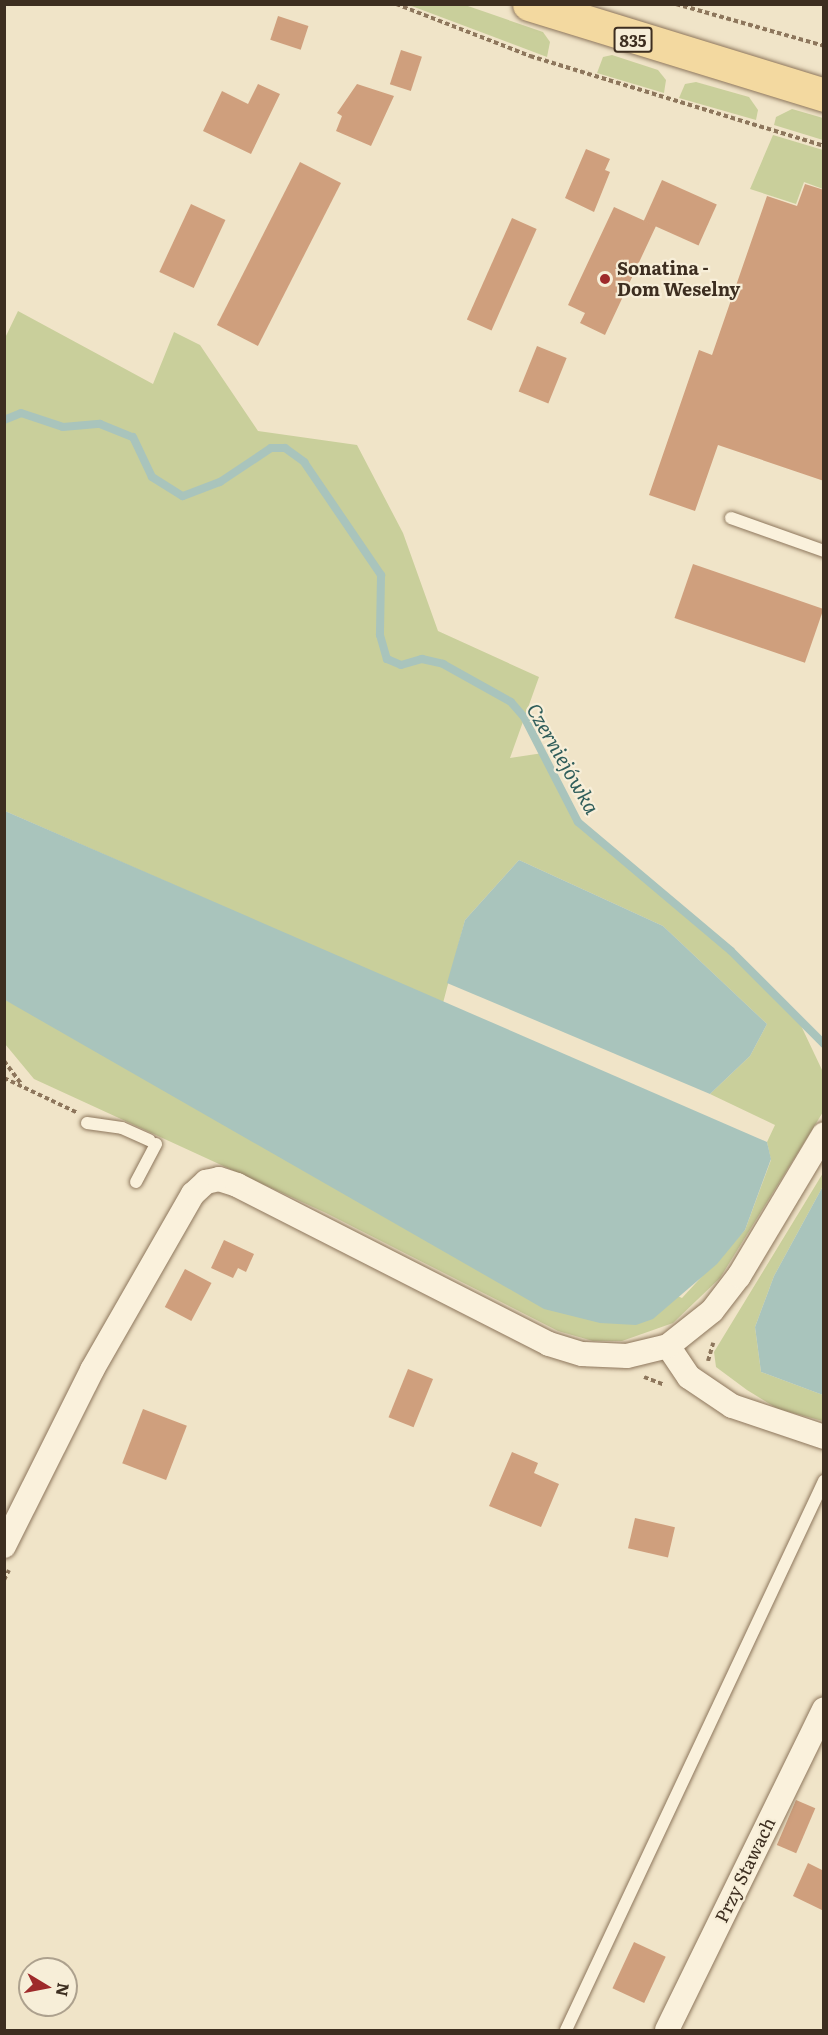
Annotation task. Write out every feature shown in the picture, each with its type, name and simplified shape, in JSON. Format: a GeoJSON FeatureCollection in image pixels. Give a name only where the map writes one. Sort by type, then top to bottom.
{"type":"FeatureCollection","features":[{"type":"Feature","properties":{"kind":"main road","name":"835"},"geometry":{"type":"LineString","coordinates":[[529,4],[824,95]]}},
{"type":"Feature","properties":{"kind":"street"},"geometry":{"type":"LineString","coordinates":[[9,1553],[92,1370],[193,1194],[213,1180],[237,1185],[558,1347],[612,1357],[668,1346],[700,1323],[727,1294],[824,1134]]}},
{"type":"Feature","properties":{"kind":"street"},"geometry":{"type":"LineString","coordinates":[[668,1346],[689,1377],[732,1406],[824,1437]]}},
{"type":"Feature","properties":{"kind":"street","name":"Przy Stawach"},"geometry":{"type":"LineString","coordinates":[[667,2031],[824,1709]]}},
{"type":"Feature","properties":{"kind":"lane"},"geometry":{"type":"LineString","coordinates":[[731,518],[824,550]]}},
{"type":"Feature","properties":{"kind":"lane"},"geometry":{"type":"LineString","coordinates":[[87,1123],[122,1128],[153,1142],[136,1182]]}},
{"type":"Feature","properties":{"kind":"lane"},"geometry":{"type":"LineString","coordinates":[[566,2031],[824,1481]]}},
{"type":"Feature","properties":{"kind":"path"},"geometry":{"type":"LineString","coordinates":[[396,4],[530,56],[824,146]]}},
{"type":"Feature","properties":{"kind":"path"},"geometry":{"type":"LineString","coordinates":[[676,4],[824,46]]}},
{"type":"Feature","properties":{"kind":"path"},"geometry":{"type":"LineString","coordinates":[[4,1061],[22,1086]]}},
{"type":"Feature","properties":{"kind":"path"},"geometry":{"type":"LineString","coordinates":[[4,1078],[61,1104],[87,1123]]}},
{"type":"Feature","properties":{"kind":"path"},"geometry":{"type":"LineString","coordinates":[[634,1376],[674,1389]]}},
{"type":"Feature","properties":{"kind":"path"},"geometry":{"type":"LineString","coordinates":[[4,1580],[9,1553]]}},
{"type":"Feature","properties":{"kind":"green space"},"geometry":{"type":"Polygon","coordinates":[[[409,5],[465,5],[543,32],[550,42],[547,57],[409,5]]]}},
{"type":"Feature","properties":{"kind":"green space"},"geometry":{"type":"Polygon","coordinates":[[[612,55],[658,70],[666,80],[664,93],[597,73],[603,57],[612,55]]]}},
{"type":"Feature","properties":{"kind":"green space"},"geometry":{"type":"Polygon","coordinates":[[[696,82],[749,97],[758,110],[756,120],[679,98],[685,84],[696,82]]]}},
{"type":"Feature","properties":{"kind":"green space"},"geometry":{"type":"Polygon","coordinates":[[[792,109],[823,118],[823,140],[774,125],[776,117],[792,109]]]}},
{"type":"Feature","properties":{"kind":"green space"},"geometry":{"type":"Polygon","coordinates":[[[773,135],[823,150],[823,189],[804,182],[796,204],[750,189],[773,135]]]}},
{"type":"Feature","properties":{"kind":"green space"},"geometry":{"type":"Polygon","coordinates":[[[18,311],[153,384],[174,332],[200,345],[258,431],[357,445],[403,533],[438,631],[539,677],[510,758],[543,753],[578,822],[660,888],[795,1013],[823,1072],[823,1112],[720,1278],[673,1323],[622,1341],[593,1341],[558,1331],[326,1213],[34,1079],[5,1044],[5,1000],[682,1298],[745,1230],[771,1160],[767,1142],[775,1125],[710,1094],[750,1056],[767,1024],[663,926],[519,860],[465,920],[443,1003],[5,811],[5,338],[18,311]]]}},
{"type":"Feature","properties":{"kind":"green space"},"geometry":{"type":"Polygon","coordinates":[[[823,1173],[823,1186],[774,1276],[755,1327],[761,1372],[823,1395],[823,1421],[778,1409],[747,1390],[716,1367],[714,1352],[823,1173]]]}},
{"type":"Feature","properties":{"kind":"water"},"geometry":{"type":"Polygon","coordinates":[[[5,811],[767,1142],[771,1159],[745,1230],[717,1264],[653,1319],[636,1325],[600,1323],[544,1309],[5,1000],[5,811]]]}},
{"type":"Feature","properties":{"kind":"water"},"geometry":{"type":"Polygon","coordinates":[[[519,860],[663,926],[767,1024],[750,1056],[710,1094],[447,983],[465,920],[519,860]]]}},
{"type":"Feature","properties":{"kind":"water"},"geometry":{"type":"Polygon","coordinates":[[[823,1186],[823,1395],[761,1372],[755,1327],[774,1276],[823,1186]]]}},
{"type":"Feature","properties":{"kind":"building"},"geometry":{"type":"Polygon","coordinates":[[[278,16],[308,26],[301,50],[270,40],[278,16]]]}},
{"type":"Feature","properties":{"kind":"building"},"geometry":{"type":"Polygon","coordinates":[[[401,50],[422,57],[411,91],[390,84],[401,50]]]}},
{"type":"Feature","properties":{"kind":"building"},"geometry":{"type":"Polygon","coordinates":[[[258,84],[280,94],[251,154],[203,131],[222,91],[248,104],[258,84]]]}},
{"type":"Feature","properties":{"kind":"building"},"geometry":{"type":"Polygon","coordinates":[[[357,84],[394,96],[371,146],[336,131],[342,116],[337,113],[357,84]]]}},
{"type":"Feature","properties":{"kind":"building"},"geometry":{"type":"Polygon","coordinates":[[[586,149],[610,159],[605,170],[610,172],[594,212],[565,198],[586,149]]]}},
{"type":"Feature","properties":{"kind":"building"},"geometry":{"type":"Polygon","coordinates":[[[300,162],[341,183],[258,346],[217,325],[300,162]]]}},
{"type":"Feature","properties":{"kind":"building"},"geometry":{"type":"Polygon","coordinates":[[[662,180],[717,204],[699,246],[644,221],[662,180]]]}},
{"type":"Feature","properties":{"kind":"building"},"geometry":{"type":"Polygon","coordinates":[[[805,184],[824,190],[824,481],[718,445],[695,511],[649,495],[699,350],[712,355],[767,196],[797,206],[805,184]]]}},
{"type":"Feature","properties":{"kind":"building"},"geometry":{"type":"Polygon","coordinates":[[[191,204],[225,220],[194,288],[159,272],[191,204]]]}},
{"type":"Feature","properties":{"kind":"building","name":"Sonatina - Dom Weselny"},"geometry":{"type":"Polygon","coordinates":[[[614,207],[656,226],[605,335],[580,323],[585,313],[568,305],[614,207]]]}},
{"type":"Feature","properties":{"kind":"building"},"geometry":{"type":"Polygon","coordinates":[[[512,218],[537,229],[492,330],[467,319],[512,218]]]}},
{"type":"Feature","properties":{"kind":"building"},"geometry":{"type":"Polygon","coordinates":[[[537,346],[567,358],[548,403],[519,391],[537,346]]]}},
{"type":"Feature","properties":{"kind":"building"},"geometry":{"type":"Polygon","coordinates":[[[693,564],[823,609],[805,663],[674,618],[693,564]]]}},
{"type":"Feature","properties":{"kind":"building"},"geometry":{"type":"Polygon","coordinates":[[[224,1240],[254,1254],[246,1272],[238,1268],[233,1278],[211,1268],[224,1240]]]}},
{"type":"Feature","properties":{"kind":"building"},"geometry":{"type":"Polygon","coordinates":[[[185,1269],[211,1283],[191,1321],[165,1307],[185,1269]]]}},
{"type":"Feature","properties":{"kind":"building"},"geometry":{"type":"Polygon","coordinates":[[[408,1369],[433,1379],[414,1427],[389,1417],[408,1369]]]}},
{"type":"Feature","properties":{"kind":"building"},"geometry":{"type":"Polygon","coordinates":[[[143,1409],[187,1426],[166,1480],[122,1463],[143,1409]]]}},
{"type":"Feature","properties":{"kind":"building"},"geometry":{"type":"Polygon","coordinates":[[[512,1452],[538,1463],[534,1473],[559,1484],[541,1527],[489,1506],[512,1452]]]}},
{"type":"Feature","properties":{"kind":"building"},"geometry":{"type":"Polygon","coordinates":[[[635,1518],[675,1527],[668,1557],[628,1548],[635,1518]]]}},
{"type":"Feature","properties":{"kind":"building"},"geometry":{"type":"Polygon","coordinates":[[[796,1800],[815,1808],[796,1853],[777,1845],[796,1800]]]}},
{"type":"Feature","properties":{"kind":"building"},"geometry":{"type":"Polygon","coordinates":[[[808,1863],[824,1871],[824,1911],[793,1896],[808,1863]]]}},
{"type":"Feature","properties":{"kind":"building"},"geometry":{"type":"Polygon","coordinates":[[[634,1942],[666,1957],[644,2003],[612,1988],[634,1942]]]}},
{"type":"Feature","properties":{"kind":"waterway","name":"Czerniejówka"},"geometry":{"type":"LineString","coordinates":[[4,420],[21,413],[63,427],[100,424],[133,437],[152,477],[183,496],[220,482],[271,448],[285,448],[304,462],[381,575],[380,635],[387,659],[401,665],[422,659],[443,664],[511,702],[524,717],[578,822],[731,951],[824,1044]]}},
{"type":"Feature","properties":{"kind":"place","name":"Sonatina - Dom Weselny"},"geometry":{"type":"Point","coordinates":[605,279]}}]}
